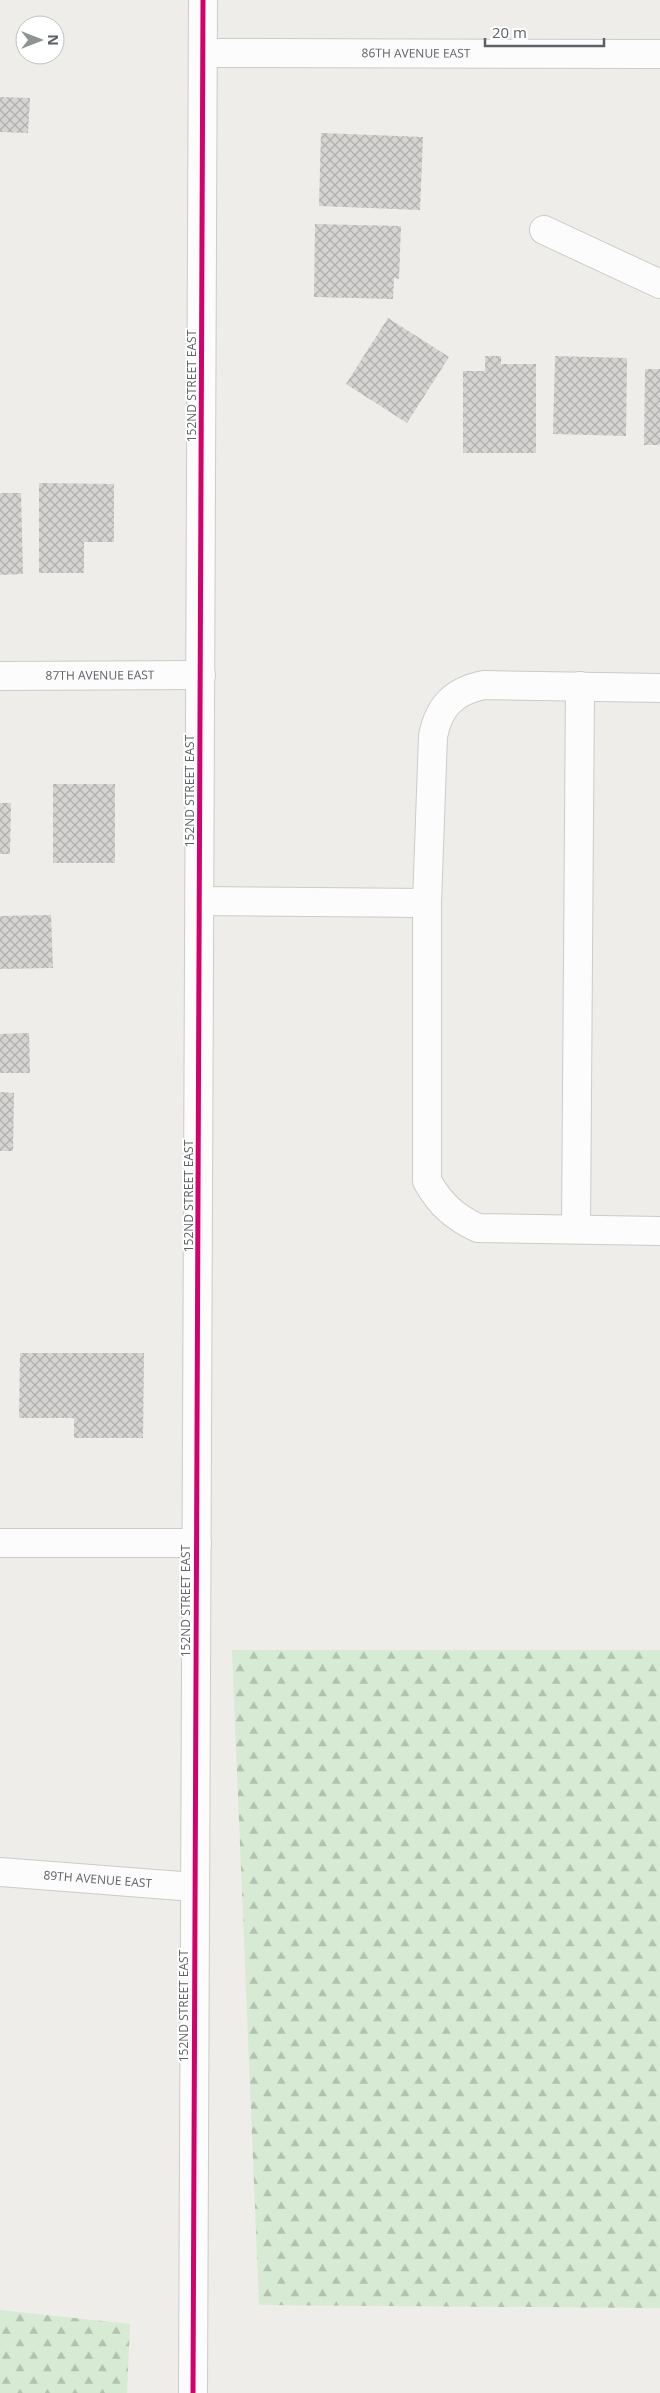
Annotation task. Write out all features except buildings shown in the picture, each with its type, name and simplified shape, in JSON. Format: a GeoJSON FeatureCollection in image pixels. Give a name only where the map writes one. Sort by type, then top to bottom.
{"type":"FeatureCollection","features":[{"type":"Feature","properties":{"kind":"street","name":"152ND STREET EAST"},"geometry":{"type":"LineString","coordinates":[[193,2393],[203,0]]}},
{"type":"Feature","properties":{"kind":"street","name":"86TH AVENUE EAST"},"geometry":{"type":"LineString","coordinates":[[204,54],[660,54]]}},
{"type":"Feature","properties":{"kind":"street"},"geometry":{"type":"LineString","coordinates":[[544,230],[660,284]]}},
{"type":"Feature","properties":{"kind":"street","name":"87TH AVENUE EAST"},"geometry":{"type":"LineString","coordinates":[[0,676],[201,675]]}},
{"type":"Feature","properties":{"kind":"street"},"geometry":{"type":"LineString","coordinates":[[660,688],[484,685],[466,688],[444,708],[436,721],[433,736],[427,903],[427,1180],[436,1198],[448,1211],[478,1228],[660,1231]]}},
{"type":"Feature","properties":{"kind":"street"},"geometry":{"type":"LineString","coordinates":[[576,1230],[580,686]]}},
{"type":"Feature","properties":{"kind":"street"},"geometry":{"type":"LineString","coordinates":[[200,901],[427,903]]}},
{"type":"Feature","properties":{"kind":"street"},"geometry":{"type":"LineString","coordinates":[[0,1542],[197,1543]]}},
{"type":"Feature","properties":{"kind":"street","name":"89TH AVENUE EAST"},"geometry":{"type":"LineString","coordinates":[[0,1872],[194,1887]]}},
{"type":"Feature","properties":{"kind":"green space"},"geometry":{"type":"Polygon","coordinates":[[[232,1650],[660,1650],[660,2308],[259,2305],[232,1650]]]}},
{"type":"Feature","properties":{"kind":"green space"},"geometry":{"type":"Polygon","coordinates":[[[0,2310],[130,2324],[127,2393],[0,2393],[0,2310]]]}},
{"type":"Feature","properties":{"kind":"cycle path"},"geometry":{"type":"LineString","coordinates":[[193,2393],[203,0]]}}]}
